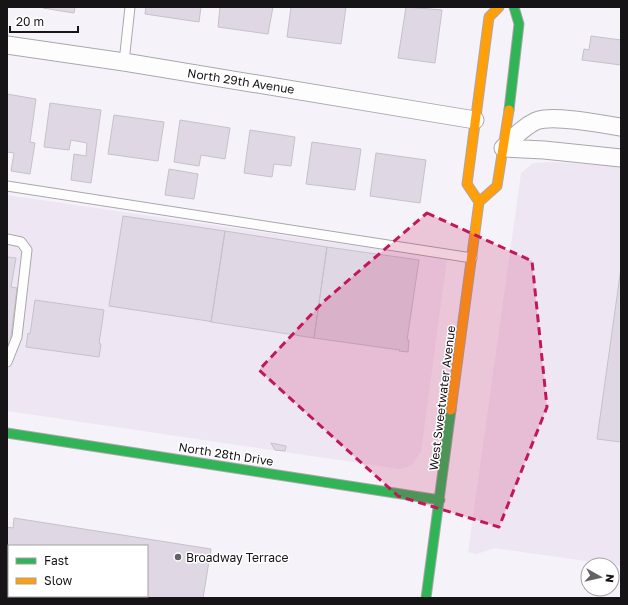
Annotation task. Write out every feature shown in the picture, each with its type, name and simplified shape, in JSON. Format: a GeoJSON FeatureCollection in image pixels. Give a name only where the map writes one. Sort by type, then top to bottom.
{"type":"FeatureCollection","features":[{"type":"Feature","properties":{"kind":"street"},"geometry":{"type":"LineString","coordinates":[[499,7],[489,17],[482,122],[467,184],[479,202],[497,186],[499,107],[511,96]]}},
{"type":"Feature","properties":{"kind":"street"},"geometry":{"type":"LineString","coordinates":[[508,22],[509,7]]}},
{"type":"Feature","properties":{"kind":"street"},"geometry":{"type":"LineString","coordinates":[[497,148],[511,96],[519,24],[514,7]]}},
{"type":"Feature","properties":{"kind":"street","name":"North 29th Avenue"},"geometry":{"type":"LineString","coordinates":[[7,45],[124,62],[482,122]]}},
{"type":"Feature","properties":{"kind":"street"},"geometry":{"type":"LineString","coordinates":[[497,148],[522,129],[537,120],[550,118],[621,127]]}},
{"type":"Feature","properties":{"kind":"street"},"geometry":{"type":"LineString","coordinates":[[497,148],[544,150],[621,158]]}},
{"type":"Feature","properties":{"kind":"street"},"geometry":{"type":"LineString","coordinates":[[467,184],[479,170]]}},
{"type":"Feature","properties":{"kind":"street","name":"West Sweetwater Avenue"},"geometry":{"type":"LineString","coordinates":[[426,598],[479,202]]}},
{"type":"Feature","properties":{"kind":"street","name":"North 28th Drive"},"geometry":{"type":"LineString","coordinates":[[7,433],[440,500]]}},
{"type":"Feature","properties":{"kind":"lane"},"geometry":{"type":"LineString","coordinates":[[124,62],[130,7]]}},
{"type":"Feature","properties":{"kind":"lane"},"geometry":{"type":"LineString","coordinates":[[7,186],[472,258]]}},
{"type":"Feature","properties":{"kind":"lane"},"geometry":{"type":"LineString","coordinates":[[7,240],[21,242],[27,250],[17,337],[7,362]]}},
{"type":"Feature","properties":{"kind":"highlighted area"},"geometry":{"type":"Polygon","coordinates":[[[427,213],[532,261],[547,407],[499,527],[398,496],[259,370],[323,302],[427,213]]]}},
{"type":"Feature","properties":{"kind":"shaded area"},"geometry":{"type":"Polygon","coordinates":[[[548,162],[621,166],[621,566],[620,557],[580,557],[580,560],[494,548],[477,554],[468,552],[521,173],[533,163],[548,162]]]}},
{"type":"Feature","properties":{"kind":"shaded area"},"geometry":{"type":"Polygon","coordinates":[[[7,195],[447,259],[421,452],[412,465],[400,469],[7,411],[7,195]]]}},
{"type":"Feature","properties":{"kind":"building"},"geometry":{"type":"Polygon","coordinates":[[[43,7],[75,7],[74,13],[43,7]]]}},
{"type":"Feature","properties":{"kind":"building"},"geometry":{"type":"Polygon","coordinates":[[[146,7],[201,7],[199,22],[145,14],[146,7]]]}},
{"type":"Feature","properties":{"kind":"building"},"geometry":{"type":"Polygon","coordinates":[[[220,7],[273,7],[268,34],[218,27],[220,7]]]}},
{"type":"Feature","properties":{"kind":"building"},"geometry":{"type":"Polygon","coordinates":[[[291,7],[346,7],[341,44],[287,37],[291,7]]]}},
{"type":"Feature","properties":{"kind":"building"},"geometry":{"type":"Polygon","coordinates":[[[406,7],[442,10],[435,63],[398,58],[406,7]]]}},
{"type":"Feature","properties":{"kind":"building"},"geometry":{"type":"Polygon","coordinates":[[[591,36],[621,40],[621,65],[582,60],[584,49],[589,50],[591,36]]]}},
{"type":"Feature","properties":{"kind":"building"},"geometry":{"type":"Polygon","coordinates":[[[7,94],[36,99],[30,142],[35,143],[30,174],[11,171],[14,153],[7,152],[7,94]]]}},
{"type":"Feature","properties":{"kind":"building"},"geometry":{"type":"Polygon","coordinates":[[[50,103],[101,110],[91,183],[71,180],[74,154],[86,156],[87,143],[71,140],[69,150],[44,147],[50,103]]]}},
{"type":"Feature","properties":{"kind":"building"},"geometry":{"type":"Polygon","coordinates":[[[114,115],[164,122],[158,161],[108,154],[114,115]]]}},
{"type":"Feature","properties":{"kind":"building"},"geometry":{"type":"Polygon","coordinates":[[[180,120],[230,128],[225,159],[201,155],[199,166],[174,162],[180,120]]]}},
{"type":"Feature","properties":{"kind":"building"},"geometry":{"type":"Polygon","coordinates":[[[250,130],[295,137],[291,166],[274,164],[272,177],[244,173],[250,130]]]}},
{"type":"Feature","properties":{"kind":"building"},"geometry":{"type":"Polygon","coordinates":[[[312,142],[361,149],[355,190],[306,184],[312,142]]]}},
{"type":"Feature","properties":{"kind":"building"},"geometry":{"type":"Polygon","coordinates":[[[376,153],[426,160],[420,203],[370,196],[376,153]]]}},
{"type":"Feature","properties":{"kind":"building"},"geometry":{"type":"Polygon","coordinates":[[[169,169],[198,174],[194,199],[165,195],[169,169]]]}},
{"type":"Feature","properties":{"kind":"building"},"geometry":{"type":"Polygon","coordinates":[[[123,216],[225,231],[211,322],[109,306],[123,216]]]}},
{"type":"Feature","properties":{"kind":"building"},"geometry":{"type":"Polygon","coordinates":[[[225,231],[327,247],[314,338],[211,322],[225,231]]]}},
{"type":"Feature","properties":{"kind":"building"},"geometry":{"type":"Polygon","coordinates":[[[327,247],[419,260],[407,340],[409,340],[408,352],[314,338],[327,247]]]}},
{"type":"Feature","properties":{"kind":"building"},"geometry":{"type":"Polygon","coordinates":[[[7,257],[16,258],[11,287],[17,288],[10,344],[7,343],[7,257]]]}},
{"type":"Feature","properties":{"kind":"building"},"geometry":{"type":"Polygon","coordinates":[[[621,268],[621,442],[597,439],[621,268]]]}},
{"type":"Feature","properties":{"kind":"building"},"geometry":{"type":"Polygon","coordinates":[[[35,300],[104,310],[99,343],[101,344],[99,357],[26,347],[28,333],[30,334],[35,300]]]}},
{"type":"Feature","properties":{"kind":"building"},"geometry":{"type":"Polygon","coordinates":[[[271,443],[286,446],[285,451],[275,450],[271,443]]]}},
{"type":"Feature","properties":{"kind":"building","name":"Broadway Terrace"},"geometry":{"type":"Polygon","coordinates":[[[14,518],[211,549],[203,598],[144,598],[148,597],[148,545],[8,545],[7,574],[7,527],[13,528],[14,518]]]}},
{"type":"Feature","properties":{"kind":"traffic: fast"},"geometry":{"type":"LineString","coordinates":[[509,110],[519,24],[514,7]]}},
{"type":"Feature","properties":{"kind":"traffic: fast"},"geometry":{"type":"LineString","coordinates":[[426,598],[451,410]]}},
{"type":"Feature","properties":{"kind":"traffic: fast"},"geometry":{"type":"LineString","coordinates":[[7,433],[440,500]]}},
{"type":"Feature","properties":{"kind":"traffic: slow"},"geometry":{"type":"LineString","coordinates":[[479,202],[467,184],[489,17],[499,7]]}},
{"type":"Feature","properties":{"kind":"traffic: slow"},"geometry":{"type":"LineString","coordinates":[[451,410],[479,202],[497,186],[509,110]]}},
{"type":"Feature","properties":{"kind":"place","name":"Broadway Terrace"},"geometry":{"type":"Point","coordinates":[178,557]}}]}
